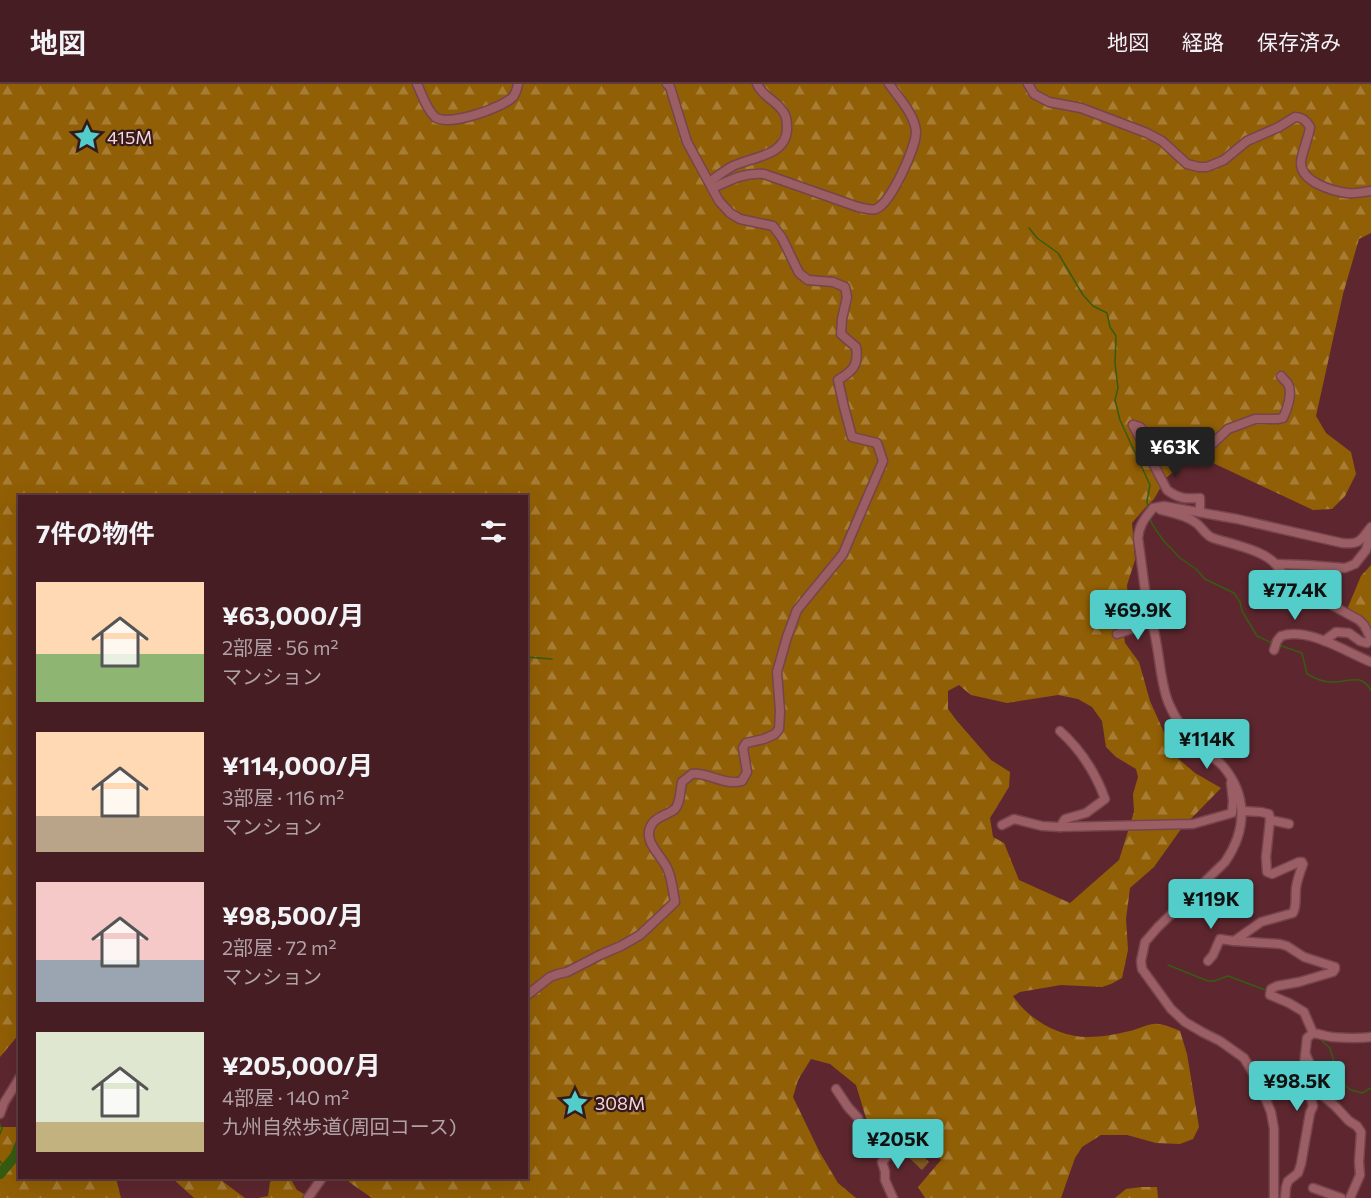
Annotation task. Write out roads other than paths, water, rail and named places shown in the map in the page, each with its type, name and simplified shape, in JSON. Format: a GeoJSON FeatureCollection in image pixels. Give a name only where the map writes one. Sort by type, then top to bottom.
{"type":"FeatureCollection","features":[{"type":"Feature","properties":{"kind":"street"},"geometry":{"type":"LineString","coordinates":[[417,84],[427,107],[435,117],[443,121],[463,119],[503,104],[515,95],[518,84]]}},
{"type":"Feature","properties":{"kind":"street"},"geometry":{"type":"LineString","coordinates":[[528,994],[550,977],[583,965],[640,935],[675,902],[667,867],[649,840],[649,830],[653,822],[674,810],[678,804],[682,782],[692,774],[734,783],[742,781],[747,772],[742,748],[746,743],[775,734],[779,729],[777,672],[797,610],[843,554],[883,462],[877,443],[852,437],[838,380],[849,374],[858,357],[856,347],[841,334],[847,297],[845,287],[833,282],[808,280],[799,273],[782,238],[773,226],[740,219],[730,213],[719,201],[687,142],[670,87],[667,84]]}},
{"type":"Feature","properties":{"kind":"street"},"geometry":{"type":"LineString","coordinates":[[711,185],[732,167],[771,153],[782,144],[786,134],[786,117],[779,106],[761,92],[757,84]]}},
{"type":"Feature","properties":{"kind":"street"},"geometry":{"type":"LineString","coordinates":[[711,185],[737,176],[764,174],[858,207],[877,209],[889,197],[901,176],[916,132],[912,118],[889,84]]}},
{"type":"Feature","properties":{"kind":"street"},"geometry":{"type":"LineString","coordinates":[[1028,84],[1034,94],[1049,102],[1081,108],[1147,133],[1162,141],[1187,164],[1198,167],[1208,167],[1224,160],[1247,141],[1279,128],[1294,117],[1302,118],[1310,127],[1301,164],[1305,176],[1327,188],[1347,193],[1371,191]]}},
{"type":"Feature","properties":{"kind":"street"},"geometry":{"type":"LineString","coordinates":[[1200,512],[1200,498],[1185,499],[1167,490],[1133,425],[1140,427],[1160,450],[1190,455],[1208,448],[1228,429],[1255,418],[1283,418],[1287,410],[1290,390],[1289,385],[1281,376]]}},
{"type":"Feature","properties":{"kind":"street"},"geometry":{"type":"LineString","coordinates":[[1274,1198],[1274,1129],[1271,1112],[1260,1085],[1244,1058],[1220,1041],[1185,1022],[1171,1009],[1142,969],[1141,961],[1145,942],[1225,862],[1239,833],[1242,811],[1240,795],[1232,780],[1221,765],[1199,747],[1185,731],[1169,704],[1155,631],[1145,594],[1138,538],[1139,529],[1153,508],[1164,506],[1342,543],[1353,544],[1361,539],[1371,527]]}},
{"type":"Feature","properties":{"kind":"street"},"geometry":{"type":"LineString","coordinates":[[1153,508],[1180,515],[1195,522],[1211,537],[1251,549],[1276,564],[1345,568],[1355,564],[1366,550],[1371,533]]}},
{"type":"Feature","properties":{"kind":"street"},"geometry":{"type":"LineString","coordinates":[[1276,564],[1279,570],[1313,596],[1359,620],[1371,639],[1364,642],[1349,633],[1336,632],[1324,641]]}},
{"type":"Feature","properties":{"kind":"street"},"geometry":{"type":"LineString","coordinates":[[1117,634],[1151,622]]}},
{"type":"Feature","properties":{"kind":"street"},"geometry":{"type":"LineString","coordinates":[[1276,646],[1281,636],[1291,634],[1311,636],[1371,662]]}},
{"type":"Feature","properties":{"kind":"street"},"geometry":{"type":"LineString","coordinates":[[1060,732],[1072,743],[1088,765],[1105,799],[1086,813],[1065,819],[1060,827]]}},
{"type":"Feature","properties":{"kind":"street"},"geometry":{"type":"LineString","coordinates":[[1002,825],[1014,819],[1042,826],[1060,827],[1193,824],[1230,814],[1233,811],[1232,780]]}},
{"type":"Feature","properties":{"kind":"street"},"geometry":{"type":"LineString","coordinates":[[1234,941],[1261,922],[1290,915],[1295,910],[1296,888],[1303,864],[1299,862],[1272,874],[1267,872],[1269,814],[1242,811]]}},
{"type":"Feature","properties":{"kind":"street"},"geometry":{"type":"LineString","coordinates":[[1270,820],[1289,824]]}},
{"type":"Feature","properties":{"kind":"street"},"geometry":{"type":"LineString","coordinates":[[1208,961],[1220,939],[1280,944],[1304,957],[1332,965],[1336,968],[1333,972],[1277,986],[1271,992],[1304,1012],[1313,1033]]}},
{"type":"Feature","properties":{"kind":"street"},"geometry":{"type":"LineString","coordinates":[[1285,1198],[1288,1181],[1298,1173],[1301,1164],[1313,1106],[1304,1066],[1307,1038],[1313,1033],[1329,1037],[1371,1037]]}},
{"type":"Feature","properties":{"kind":"street"},"geometry":{"type":"LineString","coordinates":[[1305,1052],[1316,1088],[1361,1132],[1360,1175],[1350,1198]]}},
{"type":"Feature","properties":{"kind":"street"},"geometry":{"type":"LineString","coordinates":[[0,1114],[2,1103],[18,1080]]}},
{"type":"Feature","properties":{"kind":"street"},"geometry":{"type":"LineString","coordinates":[[836,1089],[858,1118],[862,1132],[868,1138],[893,1145],[882,1162],[885,1180],[893,1198]]}},
{"type":"Feature","properties":{"kind":"street"},"geometry":{"type":"LineString","coordinates":[[308,1198],[321,1179]]}},
{"type":"Feature","properties":{"kind":"street"},"geometry":{"type":"LineString","coordinates":[[1313,1188],[1341,1198]]}},
{"type":"Feature","properties":{"kind":"waterway"},"geometry":{"type":"LineString","coordinates":[[1029,228],[1037,238],[1058,253],[1083,295],[1093,306],[1107,313],[1110,327],[1116,336],[1115,363],[1118,388],[1115,400],[1120,420],[1150,485],[1148,507]]}},
{"type":"Feature","properties":{"kind":"waterway"},"geometry":{"type":"LineString","coordinates":[[1150,518],[1163,540],[1180,558],[1196,569],[1205,579],[1234,593],[1257,636],[1272,643]]}},
{"type":"Feature","properties":{"kind":"waterway"},"geometry":{"type":"LineString","coordinates":[[1279,645],[1302,653],[1307,674],[1312,677],[1328,682],[1358,680],[1371,690]]}},
{"type":"Feature","properties":{"kind":"waterway"},"geometry":{"type":"LineString","coordinates":[[528,657],[552,659]]}},
{"type":"Feature","properties":{"kind":"waterway"},"geometry":{"type":"LineString","coordinates":[[1168,965],[1208,981],[1228,976],[1268,991]]}},
{"type":"Feature","properties":{"kind":"waterway"},"geometry":{"type":"LineString","coordinates":[[1310,1016],[1315,1028]]}},
{"type":"Feature","properties":{"kind":"waterway"},"geometry":{"type":"LineString","coordinates":[[1320,1039],[1330,1048],[1334,1062],[1340,1068],[1343,1084],[1351,1090],[1362,1093],[1371,1088]]}},
{"type":"Feature","properties":{"kind":"waterway"},"geometry":{"type":"LineString","coordinates":[[0,1124],[2,1128],[0,1134]]}},
{"type":"Feature","properties":{"kind":"waterway"},"geometry":{"type":"LineString","coordinates":[[0,1174],[18,1149]]}},
{"type":"Feature","properties":{"kind":"waterway"},"geometry":{"type":"LineString","coordinates":[[0,1161],[5,1169]]}},
{"type":"Feature","properties":{"kind":"place","name":"415M"},"geometry":{"type":"Point","coordinates":[87,137]}},
{"type":"Feature","properties":{"kind":"place","name":"308M"},"geometry":{"type":"Point","coordinates":[575,1103]}}]}
